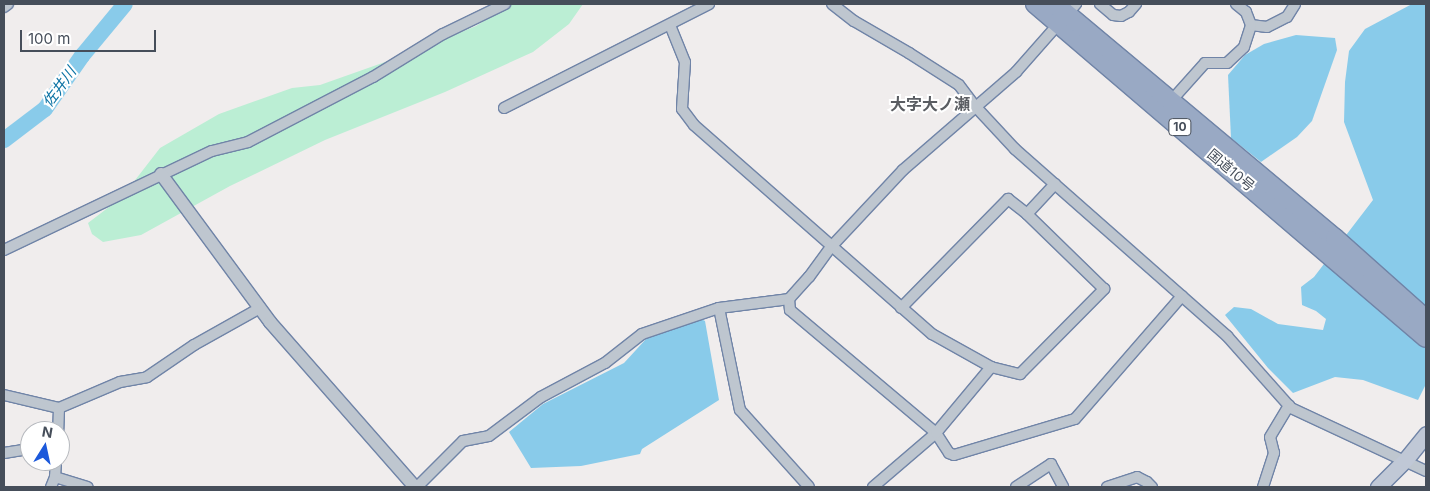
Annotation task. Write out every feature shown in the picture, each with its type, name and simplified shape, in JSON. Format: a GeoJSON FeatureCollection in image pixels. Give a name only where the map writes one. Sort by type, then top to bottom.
{"type":"FeatureCollection","features":[{"type":"Feature","properties":{"kind":"highway","name":"国道10号"},"geometry":{"type":"LineString","coordinates":[[1034,4],[1064,11],[1171,101],[1330,244],[1426,338]]}},
{"type":"Feature","properties":{"kind":"highway","name":"国道10号"},"geometry":{"type":"LineString","coordinates":[[1064,11],[1330,244],[1426,319]]}},
{"type":"Feature","properties":{"kind":"main road"},"geometry":{"type":"LineString","coordinates":[[1378,487],[1406,460],[1426,434]]}},
{"type":"Feature","properties":{"kind":"street"},"geometry":{"type":"LineString","coordinates":[[4,7],[8,4]]}},
{"type":"Feature","properties":{"kind":"street"},"geometry":{"type":"LineString","coordinates":[[4,250],[212,151],[256,139],[380,73],[443,34],[505,4]]}},
{"type":"Feature","properties":{"kind":"street"},"geometry":{"type":"LineString","coordinates":[[504,108],[709,4]]}},
{"type":"Feature","properties":{"kind":"street"},"geometry":{"type":"LineString","coordinates":[[832,4],[854,21],[909,52],[959,85],[975,106],[1015,149],[1227,336],[1289,405],[1356,440],[1406,460],[1426,471]]}},
{"type":"Feature","properties":{"kind":"street"},"geometry":{"type":"LineString","coordinates":[[1100,4],[1113,14],[1121,16],[1129,12],[1136,4]]}},
{"type":"Feature","properties":{"kind":"street"},"geometry":{"type":"LineString","coordinates":[[1171,101],[1205,63],[1227,63],[1244,47],[1251,25],[1246,12],[1236,4]]}},
{"type":"Feature","properties":{"kind":"street"},"geometry":{"type":"LineString","coordinates":[[1251,25],[1267,27],[1287,17],[1295,4]]}},
{"type":"Feature","properties":{"kind":"street"},"geometry":{"type":"LineString","coordinates":[[161,174],[260,308],[416,487],[463,441],[490,436],[541,397],[605,363],[642,334],[719,308],[789,299],[831,247],[903,170],[1016,72],[1064,11]]}},
{"type":"Feature","properties":{"kind":"street"},"geometry":{"type":"LineString","coordinates":[[670,25],[685,62],[682,109],[686,117],[732,161],[901,308],[938,338],[991,367],[1020,374],[1104,289],[1027,214],[1008,199],[901,308]]}},
{"type":"Feature","properties":{"kind":"street"},"geometry":{"type":"LineString","coordinates":[[1027,214],[1055,184]]}},
{"type":"Feature","properties":{"kind":"street"},"geometry":{"type":"LineString","coordinates":[[789,299],[790,310],[936,433],[949,453],[954,455],[1075,419],[1182,296]]}},
{"type":"Feature","properties":{"kind":"street"},"geometry":{"type":"LineString","coordinates":[[4,395],[60,408],[120,382],[146,376],[194,345],[260,308]]}},
{"type":"Feature","properties":{"kind":"street"},"geometry":{"type":"LineString","coordinates":[[719,308],[740,410],[809,487]]}},
{"type":"Feature","properties":{"kind":"street"},"geometry":{"type":"LineString","coordinates":[[873,487],[936,433],[991,367]]}},
{"type":"Feature","properties":{"kind":"street"},"geometry":{"type":"LineString","coordinates":[[1263,487],[1274,453],[1270,437],[1289,405]]}},
{"type":"Feature","properties":{"kind":"street"},"geometry":{"type":"LineString","coordinates":[[59,421],[60,408]]}},
{"type":"Feature","properties":{"kind":"street"},"geometry":{"type":"LineString","coordinates":[[4,453],[20,451]]}},
{"type":"Feature","properties":{"kind":"street"},"geometry":{"type":"LineString","coordinates":[[1016,487],[1051,464],[1063,487]]}},
{"type":"Feature","properties":{"kind":"street"},"geometry":{"type":"LineString","coordinates":[[51,487],[55,471]]}},
{"type":"Feature","properties":{"kind":"street"},"geometry":{"type":"LineString","coordinates":[[55,477],[88,487]]}},
{"type":"Feature","properties":{"kind":"street"},"geometry":{"type":"LineString","coordinates":[[1107,487],[1137,477],[1148,482],[1152,487]]}},
{"type":"Feature","properties":{"kind":"green space"},"geometry":{"type":"Polygon","coordinates":[[[510,4],[583,4],[569,24],[533,52],[445,92],[325,140],[230,186],[141,235],[103,242],[92,234],[88,223],[122,197],[160,148],[219,114],[292,88],[320,85],[402,56],[476,26],[510,4]]]}},
{"type":"Feature","properties":{"kind":"water"},"geometry":{"type":"Polygon","coordinates":[[[1412,4],[1426,4],[1426,384],[1418,400],[1363,380],[1335,377],[1293,393],[1268,368],[1225,315],[1234,307],[1251,309],[1278,324],[1323,330],[1326,319],[1316,311],[1302,305],[1301,287],[1314,277],[1373,200],[1344,122],[1345,82],[1349,51],[1365,29],[1412,4]]]}},
{"type":"Feature","properties":{"kind":"water"},"geometry":{"type":"Polygon","coordinates":[[[1296,35],[1335,38],[1337,50],[1312,121],[1297,137],[1261,162],[1231,138],[1228,75],[1245,55],[1264,44],[1296,35]]]}},
{"type":"Feature","properties":{"kind":"water"},"geometry":{"type":"Polygon","coordinates":[[[701,319],[705,321],[719,400],[642,449],[640,454],[581,466],[531,468],[509,432],[543,404],[624,363],[647,338],[701,319]]]}},
{"type":"Feature","properties":{"kind":"waterway","name":"佐井川"},"geometry":{"type":"LineString","coordinates":[[4,140],[45,109],[82,56],[125,4]]}},
{"type":"Feature","properties":{"kind":"district","name":"大字大ノ瀬"},"geometry":{"type":"Point","coordinates":[930,104]}}]}
